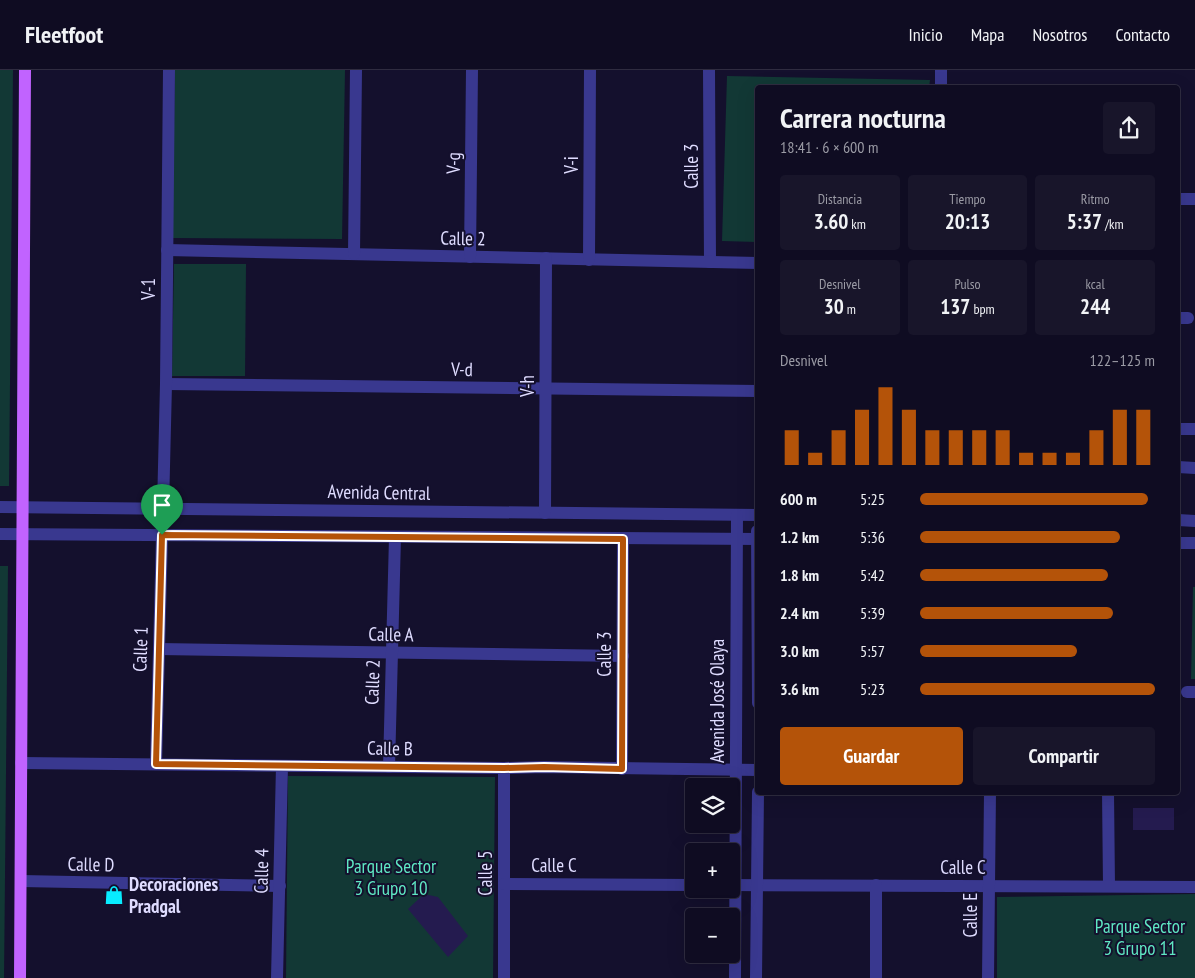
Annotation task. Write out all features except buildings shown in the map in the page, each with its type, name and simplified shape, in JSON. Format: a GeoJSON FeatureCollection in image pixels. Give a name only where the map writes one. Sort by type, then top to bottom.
{"type":"FeatureCollection","features":[{"type":"Feature","properties":{"kind":"main road"},"geometry":{"type":"LineString","coordinates":[[20,978],[25,70]]}},
{"type":"Feature","properties":{"kind":"street","name":"V-1"},"geometry":{"type":"LineString","coordinates":[[162,508],[166,384],[169,70]]}},
{"type":"Feature","properties":{"kind":"street"},"geometry":{"type":"LineString","coordinates":[[354,254],[356,70]]}},
{"type":"Feature","properties":{"kind":"street","name":"V-g"},"geometry":{"type":"LineString","coordinates":[[470,257],[472,70]]}},
{"type":"Feature","properties":{"kind":"street","name":"V-i"},"geometry":{"type":"LineString","coordinates":[[589,260],[590,70]]}},
{"type":"Feature","properties":{"kind":"street","name":"Calle 3"},"geometry":{"type":"LineString","coordinates":[[710,70],[710,262]]}},
{"type":"Feature","properties":{"kind":"street"},"geometry":{"type":"LineString","coordinates":[[941,70],[941,85]]}},
{"type":"Feature","properties":{"kind":"street"},"geometry":{"type":"LineString","coordinates":[[1180,199],[1195,199]]}},
{"type":"Feature","properties":{"kind":"street","name":"Calle 2"},"geometry":{"type":"LineString","coordinates":[[167,250],[755,263]]}},
{"type":"Feature","properties":{"kind":"street","name":"V-h"},"geometry":{"type":"LineString","coordinates":[[545,513],[546,258]]}},
{"type":"Feature","properties":{"kind":"street","name":"V-d"},"geometry":{"type":"LineString","coordinates":[[166,384],[755,391]]}},
{"type":"Feature","properties":{"kind":"street"},"geometry":{"type":"LineString","coordinates":[[1180,429],[1195,429]]}},
{"type":"Feature","properties":{"kind":"street"},"geometry":{"type":"LineString","coordinates":[[1180,467],[1195,468]]}},
{"type":"Feature","properties":{"kind":"street","name":"Avenida Central"},"geometry":{"type":"LineString","coordinates":[[0,507],[755,516]]}},
{"type":"Feature","properties":{"kind":"street","name":"Avenida José Olaya"},"geometry":{"type":"LineString","coordinates":[[734,843],[737,515]]}},
{"type":"Feature","properties":{"kind":"street"},"geometry":{"type":"LineString","coordinates":[[1180,520],[1195,521]]}},
{"type":"Feature","properties":{"kind":"street"},"geometry":{"type":"LineString","coordinates":[[0,534],[755,539]]}},
{"type":"Feature","properties":{"kind":"street","name":"Calle 1"},"geometry":{"type":"LineString","coordinates":[[156,764],[162,535]]}},
{"type":"Feature","properties":{"kind":"street","name":"Calle 2"},"geometry":{"type":"LineString","coordinates":[[389,767],[395,537]]}},
{"type":"Feature","properties":{"kind":"street","name":"Calle 3"},"geometry":{"type":"LineString","coordinates":[[622,769],[623,539]]}},
{"type":"Feature","properties":{"kind":"street"},"geometry":{"type":"LineString","coordinates":[[1180,543],[1195,543]]}},
{"type":"Feature","properties":{"kind":"street","name":"Calle A"},"geometry":{"type":"LineString","coordinates":[[159,649],[623,656]]}},
{"type":"Feature","properties":{"kind":"street","name":"Calle B"},"geometry":{"type":"LineString","coordinates":[[21,763],[755,770]]}},
{"type":"Feature","properties":{"kind":"street","name":"Calle 4"},"geometry":{"type":"LineString","coordinates":[[278,978],[282,766]]}},
{"type":"Feature","properties":{"kind":"street","name":"Calle 5"},"geometry":{"type":"LineString","coordinates":[[504,768],[504,978]]}},
{"type":"Feature","properties":{"kind":"street"},"geometry":{"type":"LineString","coordinates":[[756,978],[758,795]]}},
{"type":"Feature","properties":{"kind":"street","name":"Calle E"},"geometry":{"type":"LineString","coordinates":[[988,978],[990,795]]}},
{"type":"Feature","properties":{"kind":"street"},"geometry":{"type":"LineString","coordinates":[[1108,795],[1108,886]]}},
{"type":"Feature","properties":{"kind":"street","name":"Calle D"},"geometry":{"type":"LineString","coordinates":[[21,881],[280,886]]}},
{"type":"Feature","properties":{"kind":"street","name":"Calle C"},"geometry":{"type":"LineString","coordinates":[[504,884],[685,884]]}},
{"type":"Feature","properties":{"kind":"street","name":"Calle C"},"geometry":{"type":"LineString","coordinates":[[740,885],[1195,886]]}},
{"type":"Feature","properties":{"kind":"street"},"geometry":{"type":"LineString","coordinates":[[876,885],[876,978]]}},
{"type":"Feature","properties":{"kind":"street","name":"Avenida José Olaya"},"geometry":{"type":"LineString","coordinates":[[733,898],[735,978]]}},
{"type":"Feature","properties":{"kind":"green space"},"geometry":{"type":"Polygon","coordinates":[[[0,70],[13,70],[9,486],[0,486],[0,70]]]}},
{"type":"Feature","properties":{"kind":"green space"},"geometry":{"type":"Polygon","coordinates":[[[175,70],[345,70],[342,239],[172,238],[175,70]]]}},
{"type":"Feature","properties":{"kind":"green space"},"geometry":{"type":"Polygon","coordinates":[[[727,76],[930,80],[929,85],[755,85],[755,242],[722,241],[727,76]]]}},
{"type":"Feature","properties":{"kind":"green space"},"geometry":{"type":"Polygon","coordinates":[[[174,264],[246,264],[245,376],[172,376],[174,264]]]}},
{"type":"Feature","properties":{"kind":"green space"},"geometry":{"type":"Polygon","coordinates":[[[0,566],[8,566],[4,978],[0,978],[0,566]]]}},
{"type":"Feature","properties":{"kind":"green space"},"geometry":{"type":"Polygon","coordinates":[[[1193,587],[1195,587],[1195,679],[1191,679],[1193,587]]]}},
{"type":"Feature","properties":{"kind":"green space","name":"Parque Sector 3 Grupo 10"},"geometry":{"type":"Polygon","coordinates":[[[288,776],[495,777],[493,978],[286,978],[288,776]]]}},
{"type":"Feature","properties":{"kind":"green space","name":"Parque Sector 3 Grupo 11"},"geometry":{"type":"Polygon","coordinates":[[[1195,894],[1195,978],[997,978],[997,897],[1195,894]]]}},
{"type":"Feature","properties":{"kind":"place","name":"Decoraciones Pradgal"},"geometry":{"type":"Point","coordinates":[114,895]}},
{"type":"Feature","properties":{"kind":"route"},"geometry":{"type":"LineString","coordinates":[[162,535],[623,539],[622,769],[156,764],[162,535]]}}]}
